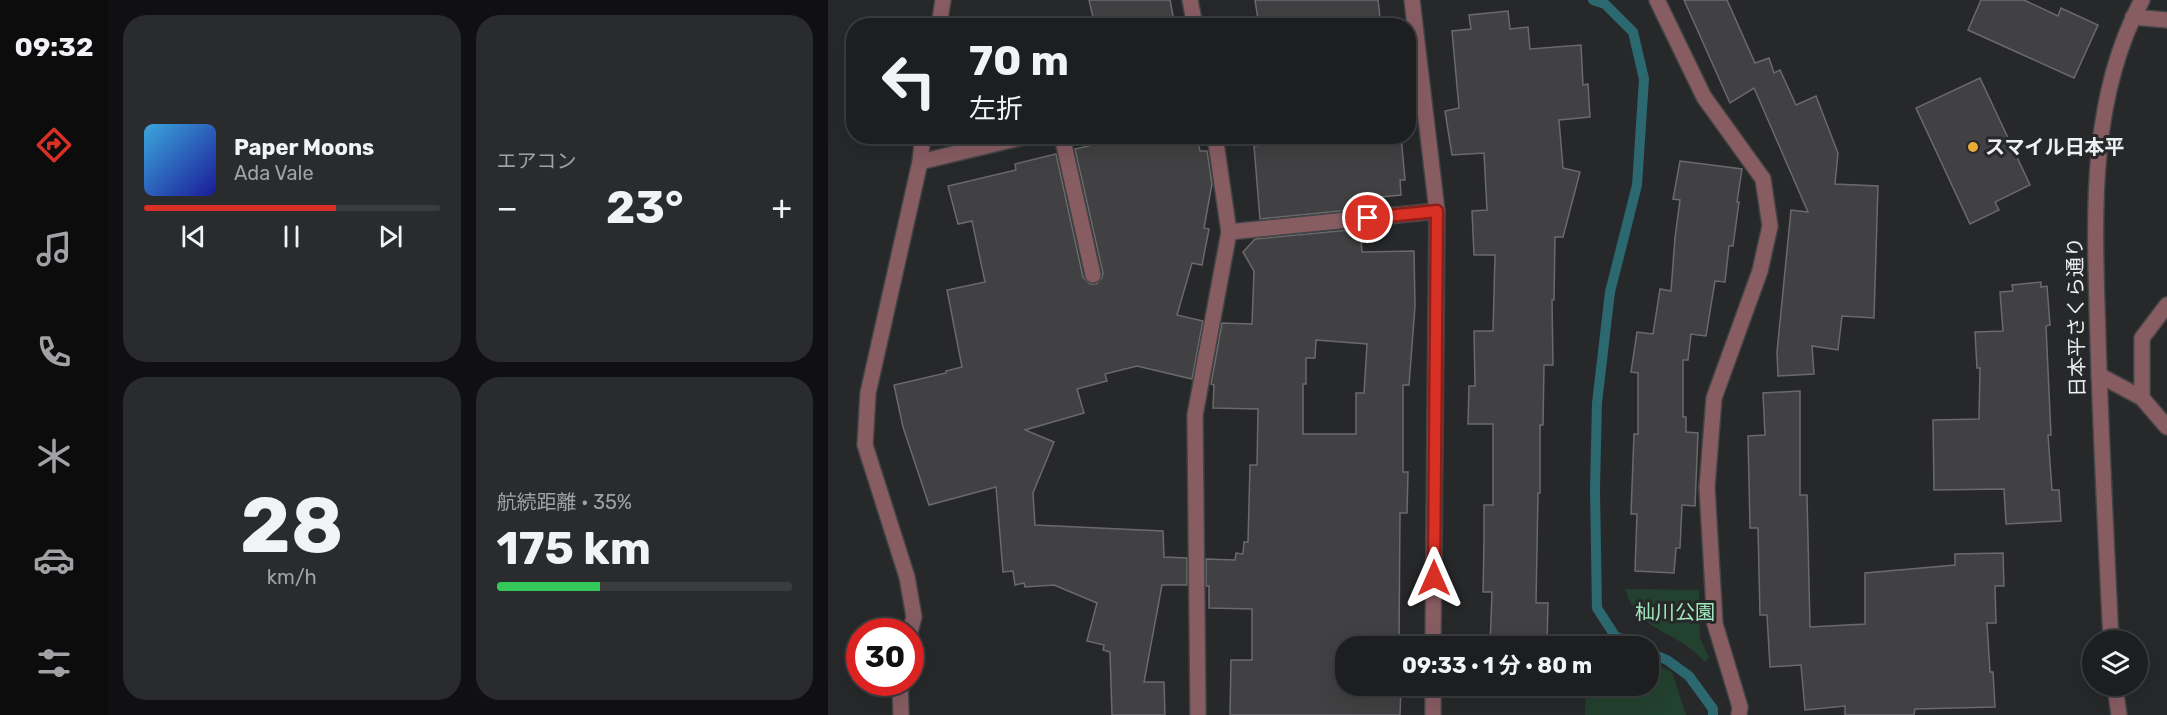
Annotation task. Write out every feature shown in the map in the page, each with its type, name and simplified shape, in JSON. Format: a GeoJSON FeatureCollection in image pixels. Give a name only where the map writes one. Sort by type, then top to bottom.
{"type":"FeatureCollection","features":[{"type":"Feature","properties":{"kind":"street"},"geometry":{"type":"LineString","coordinates":[[940,18],[943,0]]}},
{"type":"Feature","properties":{"kind":"street"},"geometry":{"type":"LineString","coordinates":[[1190,0],[1193,18]]}},
{"type":"Feature","properties":{"kind":"street"},"geometry":{"type":"LineString","coordinates":[[1412,0],[1414,18]]}},
{"type":"Feature","properties":{"kind":"street"},"geometry":{"type":"LineString","coordinates":[[1657,0],[1704,97],[1763,179],[1770,226],[1760,271],[1714,398],[1707,488],[1715,624],[1740,707],[1739,715]]}},
{"type":"Feature","properties":{"kind":"street","name":"日本平さくら通り"},"geometry":{"type":"LineString","coordinates":[[2110,630],[2099,415],[2096,188],[2111,80],[2133,17],[2142,0]]}},
{"type":"Feature","properties":{"kind":"street"},"geometry":{"type":"LineString","coordinates":[[2133,17],[2167,20]]}},
{"type":"Feature","properties":{"kind":"street"},"geometry":{"type":"LineString","coordinates":[[1416,34],[1437,211],[1433,636]]}},
{"type":"Feature","properties":{"kind":"street"},"geometry":{"type":"LineString","coordinates":[[914,618],[907,577],[865,445],[868,393],[922,144]]}},
{"type":"Feature","properties":{"kind":"street"},"geometry":{"type":"LineString","coordinates":[[920,162],[995,144]]}},
{"type":"Feature","properties":{"kind":"street"},"geometry":{"type":"LineString","coordinates":[[1064,144],[1094,275]]}},
{"type":"Feature","properties":{"kind":"street"},"geometry":{"type":"LineString","coordinates":[[1198,715],[1195,415],[1229,232],[1216,144]]}},
{"type":"Feature","properties":{"kind":"street"},"geometry":{"type":"LineString","coordinates":[[1229,232],[1437,211]]}},
{"type":"Feature","properties":{"kind":"street"},"geometry":{"type":"LineString","coordinates":[[2142,398],[2142,338],[2167,305]]}},
{"type":"Feature","properties":{"kind":"street"},"geometry":{"type":"LineString","coordinates":[[2099,375],[2142,398],[2167,427]]}},
{"type":"Feature","properties":{"kind":"street"},"geometry":{"type":"LineString","coordinates":[[900,696],[901,715]]}},
{"type":"Feature","properties":{"kind":"street"},"geometry":{"type":"LineString","coordinates":[[1433,696],[1433,715]]}},
{"type":"Feature","properties":{"kind":"street"},"geometry":{"type":"LineString","coordinates":[[2116,696],[2119,715]]}},
{"type":"Feature","properties":{"kind":"green space","name":"杣川公園"},"geometry":{"type":"Polygon","coordinates":[[[1625,589],[1699,590],[1700,638],[1709,658],[1705,662],[1683,643],[1650,624],[1632,604],[1625,589]]]}},
{"type":"Feature","properties":{"kind":"green space"},"geometry":{"type":"Polygon","coordinates":[[[1659,666],[1672,672],[1686,715],[1585,715],[1586,696],[1659,696],[1659,666]]]}},
{"type":"Feature","properties":{"kind":"building"},"geometry":{"type":"Polygon","coordinates":[[[1089,0],[1170,0],[1173,18],[1093,18],[1089,0]]]}},
{"type":"Feature","properties":{"kind":"building"},"geometry":{"type":"Polygon","coordinates":[[[1255,0],[1378,0],[1380,18],[1258,18],[1255,0]]]}},
{"type":"Feature","properties":{"kind":"building"},"geometry":{"type":"Polygon","coordinates":[[[1684,0],[1727,0],[1755,63],[1769,58],[1774,73],[1780,70],[1796,105],[1816,96],[1838,153],[1835,184],[1878,186],[1874,318],[1842,316],[1838,350],[1812,346],[1814,374],[1778,376],[1777,352],[1791,210],[1808,212],[1754,88],[1730,103],[1684,0]]]}},
{"type":"Feature","properties":{"kind":"building"},"geometry":{"type":"Polygon","coordinates":[[[1981,0],[2024,0],[2058,16],[2061,8],[2098,25],[2074,78],[1968,30],[1981,0]]]}},
{"type":"Feature","properties":{"kind":"building"},"geometry":{"type":"Polygon","coordinates":[[[1508,11],[1510,29],[1528,27],[1530,49],[1581,45],[1583,85],[1588,84],[1590,117],[1559,120],[1563,168],[1580,172],[1563,237],[1555,237],[1554,300],[1552,300],[1553,365],[1544,365],[1543,425],[1540,425],[1536,603],[1548,603],[1547,636],[1490,636],[1492,592],[1483,592],[1484,505],[1493,505],[1493,424],[1468,424],[1469,386],[1475,386],[1474,331],[1493,331],[1495,255],[1474,255],[1472,211],[1487,210],[1484,153],[1452,155],[1445,111],[1459,108],[1452,31],[1471,29],[1469,15],[1508,11]]]}},
{"type":"Feature","properties":{"kind":"building","name":"スマイル日本平"},"geometry":{"type":"Polygon","coordinates":[[[1980,78],[2030,185],[1995,202],[1999,210],[1970,224],[1916,108],[1980,78]]]}},
{"type":"Feature","properties":{"kind":"building"},"geometry":{"type":"Polygon","coordinates":[[[1097,144],[1199,144],[1200,151],[1207,151],[1212,184],[1204,228],[1209,229],[1202,265],[1192,263],[1177,315],[1203,321],[1192,379],[1137,366],[1105,374],[1107,381],[1077,389],[1084,413],[1025,430],[1054,442],[1033,493],[1035,525],[1163,531],[1164,557],[1187,558],[1187,585],[1162,585],[1144,682],[1164,682],[1165,715],[1112,715],[1110,652],[1103,650],[1104,645],[1087,641],[1097,603],[1054,585],[1025,587],[1024,583],[1015,585],[1013,571],[1003,572],[996,487],[929,505],[903,427],[894,385],[962,367],[947,290],[985,282],[972,221],[958,224],[948,186],[1016,170],[1015,164],[1056,154],[1083,277],[1090,284],[1096,284],[1102,278],[1103,273],[1075,149],[1097,144]]]}},
{"type":"Feature","properties":{"kind":"building"},"geometry":{"type":"Polygon","coordinates":[[[1402,144],[1405,180],[1400,180],[1401,195],[1360,199],[1360,209],[1260,219],[1254,146],[1402,144]]]}},
{"type":"Feature","properties":{"kind":"building"},"geometry":{"type":"Polygon","coordinates":[[[1680,161],[1742,169],[1737,202],[1739,202],[1733,246],[1729,246],[1725,282],[1715,281],[1706,336],[1691,334],[1688,360],[1683,360],[1683,417],[1686,417],[1686,432],[1698,433],[1695,506],[1682,505],[1680,548],[1676,548],[1674,573],[1635,571],[1637,514],[1631,514],[1634,434],[1638,434],[1638,373],[1631,372],[1637,332],[1653,334],[1660,289],[1671,291],[1680,200],[1673,199],[1680,161]]]}},
{"type":"Feature","properties":{"kind":"building"},"geometry":{"type":"Polygon","coordinates":[[[1360,229],[1362,252],[1414,251],[1415,306],[1409,385],[1403,385],[1403,472],[1408,472],[1407,513],[1400,513],[1399,636],[1335,636],[1335,696],[1401,696],[1400,715],[1230,715],[1231,660],[1252,660],[1252,609],[1209,608],[1206,559],[1235,560],[1236,553],[1243,554],[1244,542],[1248,542],[1250,465],[1257,465],[1258,409],[1213,408],[1214,385],[1211,384],[1222,323],[1252,324],[1254,271],[1243,252],[1255,239],[1360,229]],[[1316,340],[1315,358],[1306,358],[1306,384],[1303,384],[1303,434],[1356,434],[1356,393],[1364,393],[1367,344],[1316,340]]]}},
{"type":"Feature","properties":{"kind":"building"},"geometry":{"type":"Polygon","coordinates":[[[2041,282],[2041,287],[2047,286],[2050,325],[2046,326],[2051,435],[2048,435],[2052,490],[2059,490],[2061,521],[2006,524],[2004,489],[1934,490],[1933,420],[1979,419],[1980,368],[1977,368],[1975,332],[2003,331],[2000,292],[2013,291],[2012,285],[2041,282]]]}},
{"type":"Feature","properties":{"kind":"building"},"geometry":{"type":"Polygon","coordinates":[[[1800,391],[1800,495],[1807,495],[1810,627],[1865,624],[1865,573],[1955,565],[1955,554],[2003,553],[2004,586],[1995,586],[1996,623],[1987,623],[1995,707],[1915,709],[1914,715],[1845,715],[1845,706],[1805,710],[1801,665],[1770,667],[1767,615],[1760,615],[1758,528],[1750,528],[1748,436],[1765,435],[1763,393],[1800,391]]]}},
{"type":"Feature","properties":{"kind":"waterway"},"geometry":{"type":"LineString","coordinates":[[1593,0],[1605,4],[1633,32],[1644,79],[1637,185],[1610,292],[1597,403],[1595,489],[1597,608],[1615,636]]}},
{"type":"Feature","properties":{"kind":"waterway"},"geometry":{"type":"LineString","coordinates":[[1659,657],[1689,676],[1713,709],[1713,715]]}},
{"type":"Feature","properties":{"kind":"place","name":"スマイル日本平"},"geometry":{"type":"Point","coordinates":[1973,147]}},
{"type":"Feature","properties":{"kind":"route"},"geometry":{"type":"LineString","coordinates":[[1368,218],[1437,211],[1434,578]]}}]}
